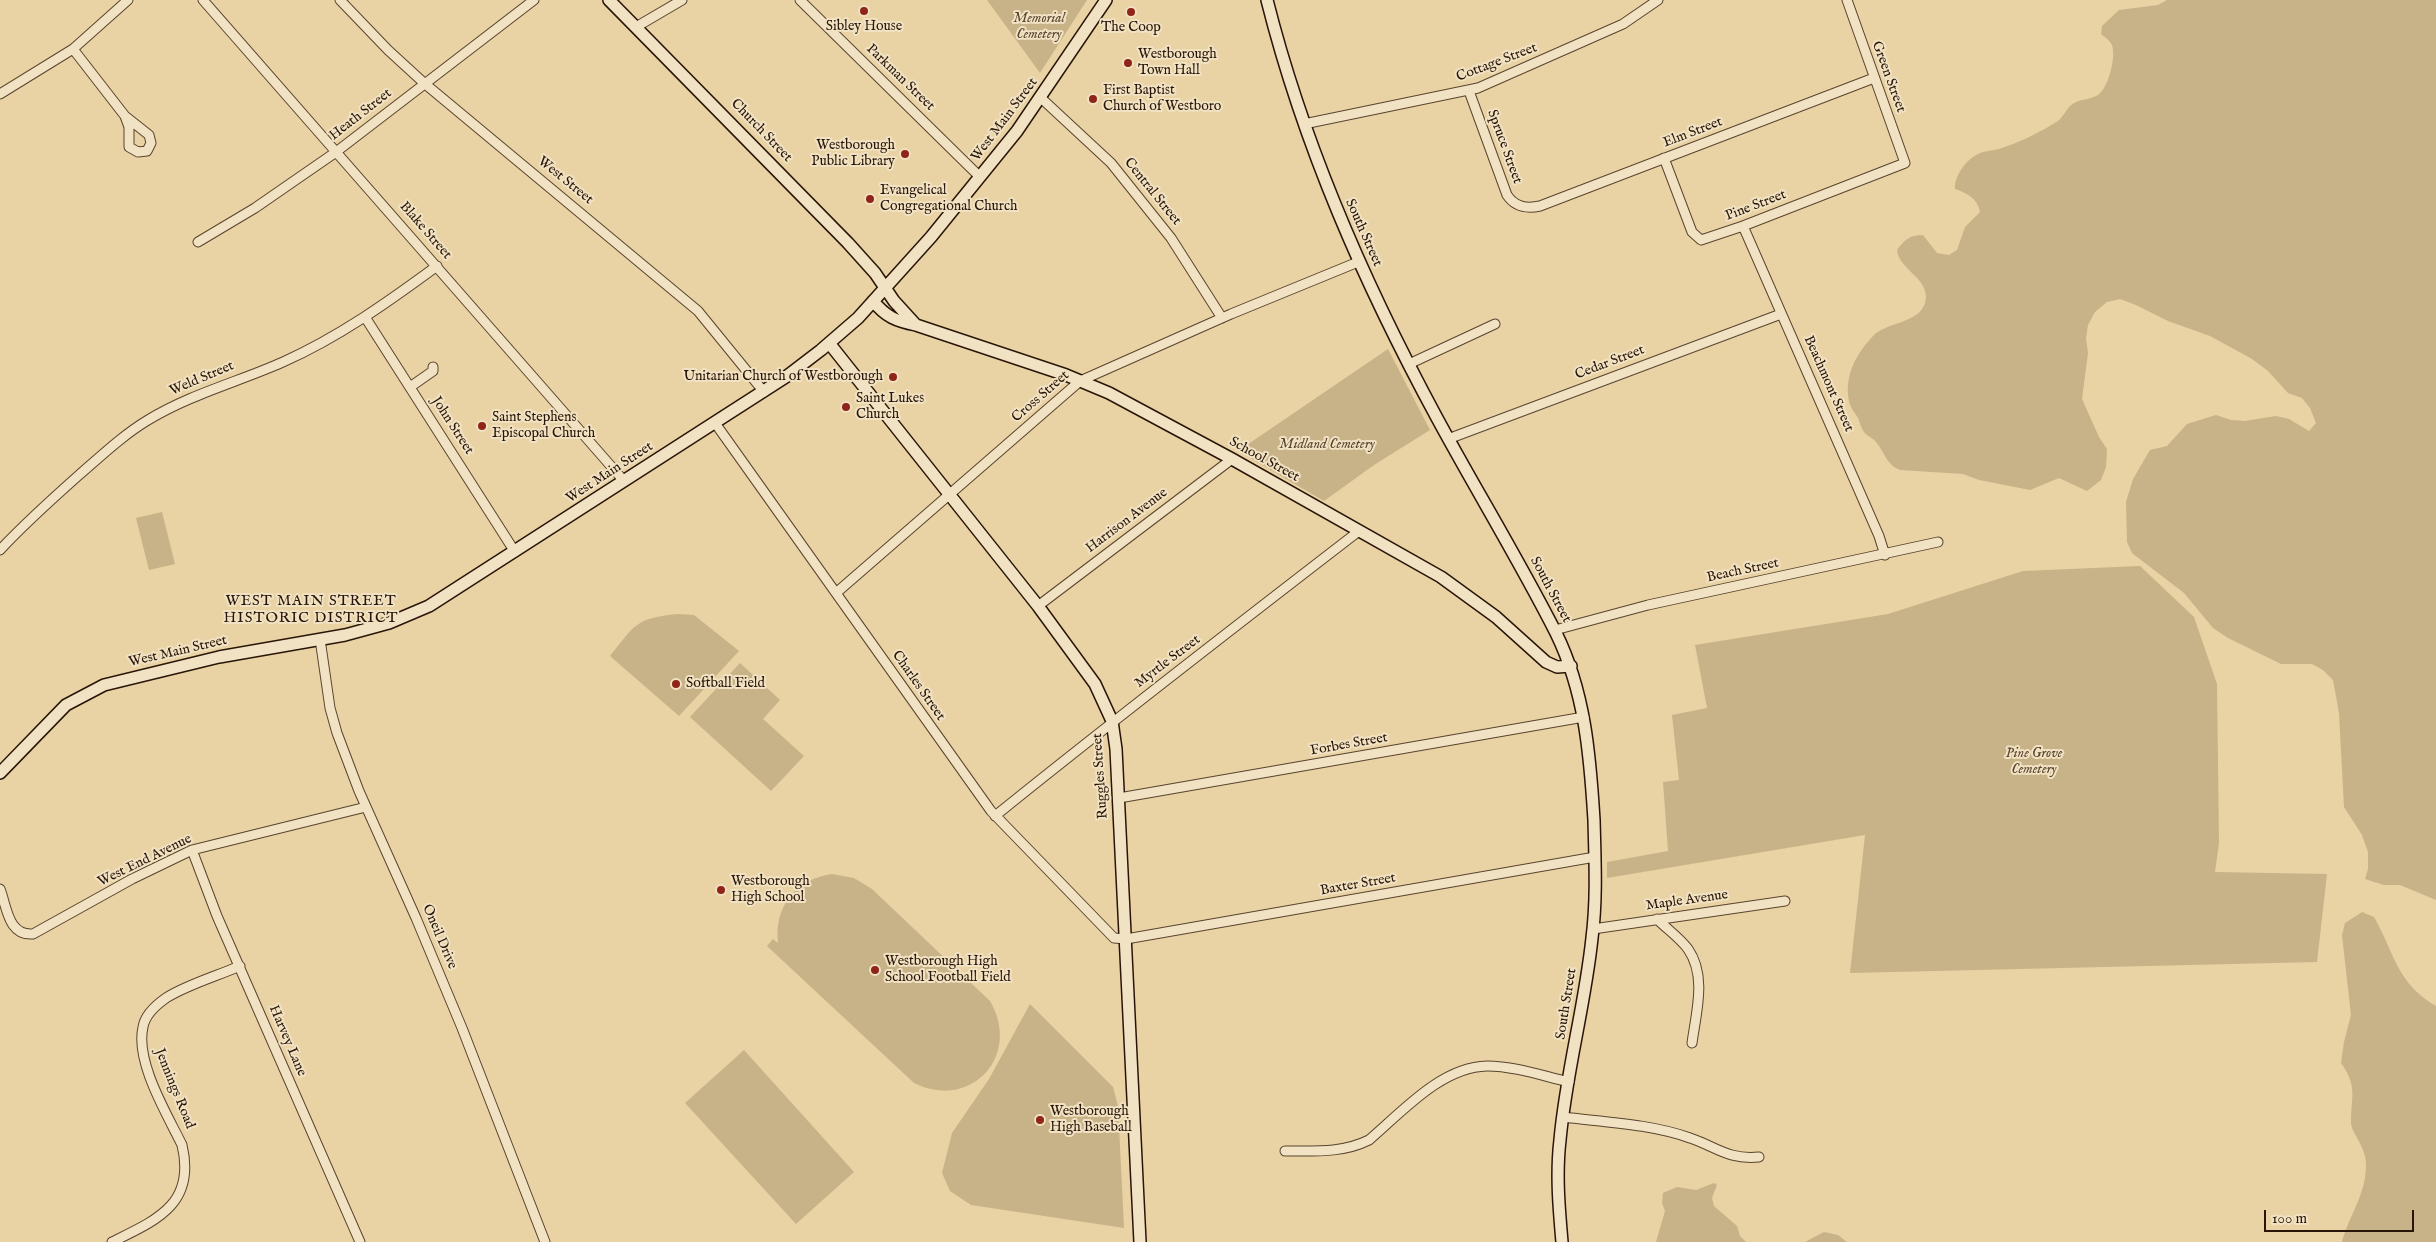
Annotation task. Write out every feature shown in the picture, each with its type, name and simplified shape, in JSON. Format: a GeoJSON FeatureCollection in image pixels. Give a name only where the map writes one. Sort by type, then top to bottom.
{"type":"FeatureCollection","features":[{"type":"Feature","properties":{"kind":"main road","name":"Church Street"},"geometry":{"type":"LineString","coordinates":[[610,0],[848,243],[885,288]]}},
{"type":"Feature","properties":{"kind":"main road","name":"West Main Street"},"geometry":{"type":"LineString","coordinates":[[0,773],[57,714],[91,691],[117,682],[219,657],[320,640],[367,629],[410,615],[449,594],[764,392],[829,343],[873,301],[931,237],[1004,149],[1041,98],[1106,0]]}},
{"type":"Feature","properties":{"kind":"main road","name":"South Street"},"geometry":{"type":"LineString","coordinates":[[1267,0],[1280,49],[1304,124],[1358,262],[1448,439],[1555,630],[1571,666],[1584,717],[1590,762],[1595,858],[1593,929],[1558,1160],[1562,1242]]}},
{"type":"Feature","properties":{"kind":"main road","name":"School Street"},"geometry":{"type":"LineString","coordinates":[[885,288],[916,325]]}},
{"type":"Feature","properties":{"kind":"main road","name":"School Street"},"geometry":{"type":"LineString","coordinates":[[873,301],[883,313],[893,320],[916,325],[1080,381],[1109,393],[1232,459],[1460,590],[1496,617],[1546,662],[1557,667],[1571,666]]}},
{"type":"Feature","properties":{"kind":"main road","name":"Ruggles Street"},"geometry":{"type":"LineString","coordinates":[[829,343],[1038,606],[1095,684],[1112,721],[1119,798],[1140,1242]]}},
{"type":"Feature","properties":{"kind":"street"},"geometry":{"type":"LineString","coordinates":[[0,94],[73,49],[128,0]]}},
{"type":"Feature","properties":{"kind":"street","name":"Blake Street"},"geometry":{"type":"LineString","coordinates":[[203,0],[624,481]]}},
{"type":"Feature","properties":{"kind":"street","name":"West Street"},"geometry":{"type":"LineString","coordinates":[[340,0],[388,50],[424,83],[698,311],[764,392]]}},
{"type":"Feature","properties":{"kind":"street","name":"Heath Street"},"geometry":{"type":"LineString","coordinates":[[198,242],[255,208],[336,152],[534,0]]}},
{"type":"Feature","properties":{"kind":"street"},"geometry":{"type":"LineString","coordinates":[[636,27],[682,0]]}},
{"type":"Feature","properties":{"kind":"street","name":"Parkman Street"},"geometry":{"type":"LineString","coordinates":[[800,0],[980,178]]}},
{"type":"Feature","properties":{"kind":"street","name":"Cottage Street"},"geometry":{"type":"LineString","coordinates":[[1304,124],[1469,91],[1623,24],[1658,0]]}},
{"type":"Feature","properties":{"kind":"street","name":"Green Street"},"geometry":{"type":"LineString","coordinates":[[1847,0],[1905,163]]}},
{"type":"Feature","properties":{"kind":"street"},"geometry":{"type":"LineString","coordinates":[[73,49],[125,116]]}},
{"type":"Feature","properties":{"kind":"street","name":"Elm Street"},"geometry":{"type":"LineString","coordinates":[[1521,206],[1540,206],[1874,78]]}},
{"type":"Feature","properties":{"kind":"street","name":"Spruce Street"},"geometry":{"type":"LineString","coordinates":[[1469,91],[1505,190],[1513,202],[1521,206]]}},
{"type":"Feature","properties":{"kind":"street","name":"Central Street"},"geometry":{"type":"LineString","coordinates":[[1041,98],[1111,163],[1171,238],[1222,318]]}},
{"type":"Feature","properties":{"kind":"street","name":"Pine Street"},"geometry":{"type":"LineString","coordinates":[[1664,158],[1692,232],[1697,238],[1705,240],[1905,163]]}},
{"type":"Feature","properties":{"kind":"street","name":"Beachmont Street"},"geometry":{"type":"LineString","coordinates":[[1743,226],[1780,314],[1827,414],[1879,536],[1885,555]]}},
{"type":"Feature","properties":{"kind":"street","name":"Cross Street"},"geometry":{"type":"LineString","coordinates":[[836,593],[1080,381],[1222,318],[1358,262]]}},
{"type":"Feature","properties":{"kind":"street","name":"Weld Street"},"geometry":{"type":"LineString","coordinates":[[0,550],[52,499],[107,451],[146,421],[178,403],[216,386],[283,362],[365,317],[437,266]]}},
{"type":"Feature","properties":{"kind":"street","name":"Cedar Street"},"geometry":{"type":"LineString","coordinates":[[1448,439],[1780,314]]}},
{"type":"Feature","properties":{"kind":"street","name":"John Street"},"geometry":{"type":"LineString","coordinates":[[365,317],[515,552]]}},
{"type":"Feature","properties":{"kind":"street"},"geometry":{"type":"LineString","coordinates":[[1409,364],[1495,324]]}},
{"type":"Feature","properties":{"kind":"street"},"geometry":{"type":"LineString","coordinates":[[410,387],[433,371],[433,367]]}},
{"type":"Feature","properties":{"kind":"street","name":"Charles Street"},"geometry":{"type":"LineString","coordinates":[[715,423],[995,816],[1114,938],[1126,938]]}},
{"type":"Feature","properties":{"kind":"street","name":"Harrison Avenue"},"geometry":{"type":"LineString","coordinates":[[1038,606],[1232,459]]}},
{"type":"Feature","properties":{"kind":"street","name":"Myrtle Street"},"geometry":{"type":"LineString","coordinates":[[995,816],[1112,721],[1194,660],[1358,531]]}},
{"type":"Feature","properties":{"kind":"street","name":"Beach Street"},"geometry":{"type":"LineString","coordinates":[[1555,630],[1648,605],[1938,542]]}},
{"type":"Feature","properties":{"kind":"street","name":"Oneil Drive"},"geometry":{"type":"LineString","coordinates":[[320,640],[333,721],[366,807],[458,1018],[545,1242]]}},
{"type":"Feature","properties":{"kind":"street","name":"Forbes Street"},"geometry":{"type":"LineString","coordinates":[[1119,798],[1584,717]]}},
{"type":"Feature","properties":{"kind":"street","name":"West End Avenue"},"geometry":{"type":"LineString","coordinates":[[0,889],[11,923],[20,932],[33,934],[132,879],[192,850],[366,807]]}},
{"type":"Feature","properties":{"kind":"street","name":"Harvey Lane"},"geometry":{"type":"LineString","coordinates":[[192,850],[240,966],[360,1242]]}},
{"type":"Feature","properties":{"kind":"street","name":"Baxter Street"},"geometry":{"type":"LineString","coordinates":[[1126,938],[1595,858]]}},
{"type":"Feature","properties":{"kind":"street","name":"Maple Avenue"},"geometry":{"type":"LineString","coordinates":[[1593,929],[1785,901]]}},
{"type":"Feature","properties":{"kind":"street"},"geometry":{"type":"LineString","coordinates":[[1657,919],[1687,948],[1696,964],[1699,979],[1692,1043]]}},
{"type":"Feature","properties":{"kind":"street","name":"Jennings Road"},"geometry":{"type":"LineString","coordinates":[[112,1242],[162,1216],[177,1197],[185,1180],[185,1158],[182,1145],[144,1058],[142,1040],[146,1018],[152,1009],[167,997],[240,966]]}},
{"type":"Feature","properties":{"kind":"street"},"geometry":{"type":"LineString","coordinates":[[1285,1151],[1331,1151],[1359,1145],[1369,1140],[1438,1082],[1464,1070],[1487,1066],[1501,1067],[1569,1082]]}},
{"type":"Feature","properties":{"kind":"street"},"geometry":{"type":"LineString","coordinates":[[1563,1117],[1672,1134],[1690,1138],[1732,1156],[1744,1158],[1759,1157]]}},
{"type":"Feature","properties":{"kind":"green space","name":"Memorial Cemetery"},"geometry":{"type":"Polygon","coordinates":[[[987,0],[1087,0],[1040,73],[987,0]]]}},
{"type":"Feature","properties":{"kind":"green space"},"geometry":{"type":"Polygon","coordinates":[[[2167,0],[2436,0],[2436,900],[2400,885],[2384,885],[2365,879],[2368,869],[2368,852],[2362,835],[2344,807],[2339,713],[2333,680],[2323,670],[2312,664],[2281,664],[2228,638],[2213,628],[2184,593],[2132,553],[2127,542],[2126,502],[2133,479],[2150,450],[2167,446],[2187,424],[2216,415],[2231,420],[2245,421],[2276,416],[2289,419],[2309,431],[2316,423],[2310,408],[2302,398],[2288,393],[2268,371],[2252,359],[2210,336],[2168,321],[2120,299],[2107,302],[2095,312],[2088,325],[2086,338],[2088,353],[2082,399],[2099,437],[2107,449],[2106,467],[2101,480],[2087,491],[2059,478],[2030,490],[1979,480],[1963,474],[1900,470],[1892,465],[1876,442],[1864,432],[1851,408],[1848,383],[1853,366],[1861,350],[1879,331],[1912,317],[1924,306],[1925,290],[1917,278],[1902,263],[1897,250],[1900,246],[1911,237],[1923,235],[1937,253],[1949,255],[1957,250],[1965,227],[1980,212],[1977,203],[1971,197],[1955,189],[1960,171],[1966,163],[1979,153],[2006,147],[2037,133],[2058,121],[2073,104],[2098,95],[2102,91],[2111,72],[2113,57],[2112,45],[2101,34],[2102,26],[2119,10],[2158,5],[2167,0]]]}},
{"type":"Feature","properties":{"kind":"green space","name":"Midland Cemetery"},"geometry":{"type":"Polygon","coordinates":[[[1388,349],[1430,430],[1374,465],[1324,501],[1238,451],[1388,349]]]}},
{"type":"Feature","properties":{"kind":"green space"},"geometry":{"type":"Polygon","coordinates":[[[162,512],[175,564],[149,570],[136,518],[162,512]]]}},
{"type":"Feature","properties":{"kind":"green space","name":"Pine Grove Cemetery"},"geometry":{"type":"Polygon","coordinates":[[[2140,566],[2194,617],[2217,684],[2219,843],[2215,872],[2327,874],[2317,962],[1850,973],[1865,835],[1607,878],[1607,862],[1668,851],[1663,782],[1679,780],[1672,715],[1707,708],[1695,645],[1888,614],[2023,571],[2140,566]]]}},
{"type":"Feature","properties":{"kind":"green space","name":"Softball Field"},"geometry":{"type":"Polygon","coordinates":[[[678,614],[694,615],[739,651],[679,716],[610,656],[637,625],[653,618],[678,614]]]}},
{"type":"Feature","properties":{"kind":"green space"},"geometry":{"type":"Polygon","coordinates":[[[740,663],[780,700],[763,719],[804,756],[771,791],[690,717],[740,663]]]}},
{"type":"Feature","properties":{"kind":"green space","name":"Westborough High School Football Field"},"geometry":{"type":"Polygon","coordinates":[[[832,874],[854,878],[872,889],[990,1001],[998,1021],[1000,1041],[995,1058],[985,1073],[972,1084],[954,1090],[935,1090],[914,1083],[767,946],[773,939],[778,943],[780,917],[790,896],[808,882],[832,874]]]}},
{"type":"Feature","properties":{"kind":"green space"},"geometry":{"type":"Polygon","coordinates":[[[2362,912],[2374,917],[2398,966],[2413,988],[2436,1006],[2436,1242],[2342,1242],[2363,1186],[2366,1165],[2364,1152],[2353,1131],[2351,1122],[2352,1085],[2341,1063],[2351,1015],[2342,935],[2345,923],[2362,912]]]}},
{"type":"Feature","properties":{"kind":"green space","name":"Westborough High Baseball"},"geometry":{"type":"Polygon","coordinates":[[[1030,1004],[1113,1087],[1118,1106],[1124,1228],[971,1205],[950,1191],[942,1173],[952,1133],[989,1079],[1030,1004]]]}},
{"type":"Feature","properties":{"kind":"green space"},"geometry":{"type":"Polygon","coordinates":[[[744,1050],[854,1172],[796,1224],[685,1103],[744,1050]]]}},
{"type":"Feature","properties":{"kind":"green space"},"geometry":{"type":"Polygon","coordinates":[[[1714,1183],[1717,1185],[1712,1198],[1714,1206],[1737,1226],[1740,1236],[1746,1242],[1656,1242],[1665,1211],[1662,1203],[1663,1193],[1677,1187],[1696,1190],[1714,1183]]]}},
{"type":"Feature","properties":{"kind":"green space"},"geometry":{"type":"Polygon","coordinates":[[[1824,1232],[1838,1235],[1847,1242],[1805,1242],[1824,1232]]]}},
{"type":"Feature","properties":{"kind":"place","name":"Sibley House"},"geometry":{"type":"Point","coordinates":[864,11]}},
{"type":"Feature","properties":{"kind":"place","name":"The Coop"},"geometry":{"type":"Point","coordinates":[1131,12]}},
{"type":"Feature","properties":{"kind":"place","name":"Westborough Town Hall"},"geometry":{"type":"Point","coordinates":[1128,63]}},
{"type":"Feature","properties":{"kind":"place","name":"First Baptist Church of Westboro"},"geometry":{"type":"Point","coordinates":[1093,99]}},
{"type":"Feature","properties":{"kind":"place","name":"Westborough Public Library"},"geometry":{"type":"Point","coordinates":[905,154]}},
{"type":"Feature","properties":{"kind":"place","name":"Evangelical Congregational Church"},"geometry":{"type":"Point","coordinates":[870,199]}},
{"type":"Feature","properties":{"kind":"place","name":"Unitarian Church of Westborough"},"geometry":{"type":"Point","coordinates":[893,377]}},
{"type":"Feature","properties":{"kind":"place","name":"Saint Lukes Church"},"geometry":{"type":"Point","coordinates":[846,407]}},
{"type":"Feature","properties":{"kind":"place","name":"Saint Stephens Episcopal Church"},"geometry":{"type":"Point","coordinates":[482,426]}},
{"type":"Feature","properties":{"kind":"place","name":"Softball Field"},"geometry":{"type":"Point","coordinates":[676,684]}},
{"type":"Feature","properties":{"kind":"place","name":"Westborough High School"},"geometry":{"type":"Point","coordinates":[721,890]}},
{"type":"Feature","properties":{"kind":"place","name":"Westborough High School Football Field"},"geometry":{"type":"Point","coordinates":[875,970]}},
{"type":"Feature","properties":{"kind":"place","name":"Westborough High Baseball"},"geometry":{"type":"Point","coordinates":[1040,1120]}},
{"type":"Feature","properties":{"kind":"district","name":"WEST MAIN STREET HISTORIC DISTRICT"},"geometry":{"type":"Point","coordinates":[311,610]}}]}
